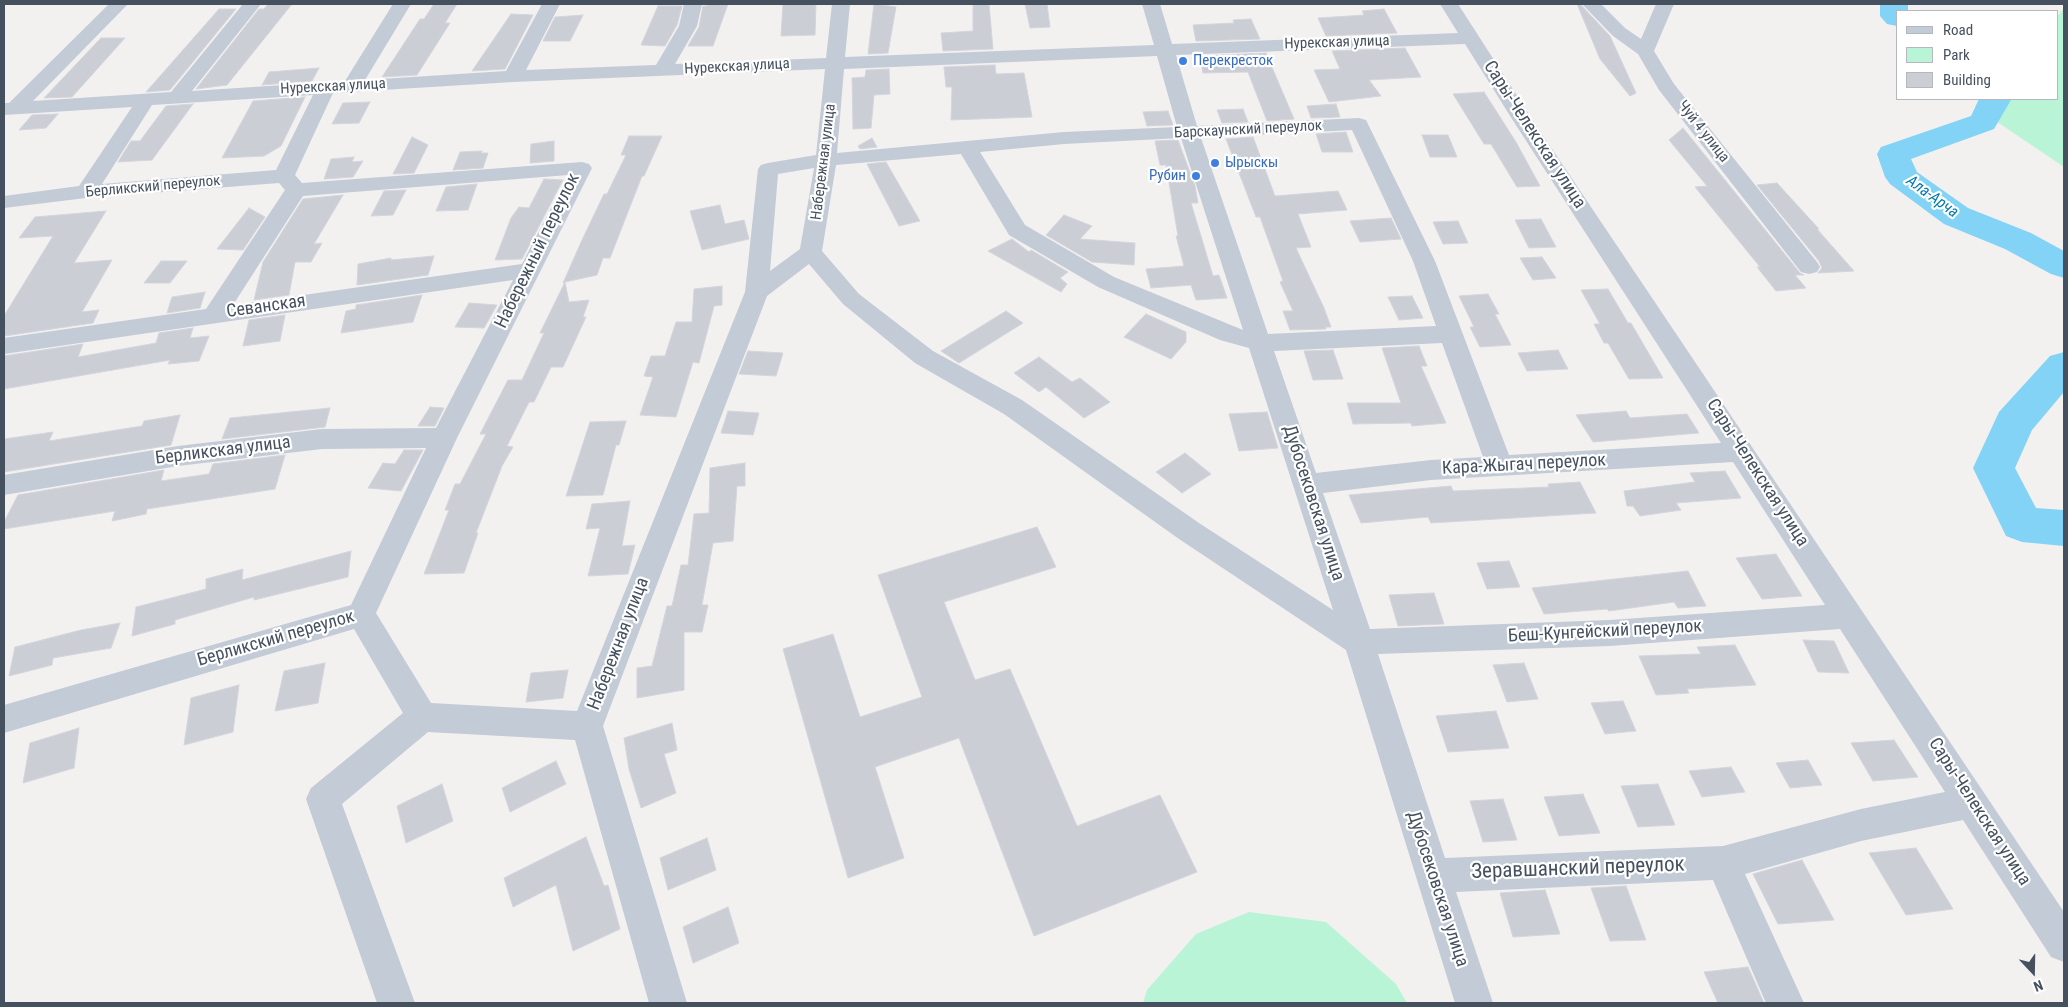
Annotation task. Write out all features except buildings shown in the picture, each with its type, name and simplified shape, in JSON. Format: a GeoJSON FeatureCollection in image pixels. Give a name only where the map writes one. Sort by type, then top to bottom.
{"type":"FeatureCollection","features":[{"type":"Feature","properties":{"kind":"street"},"geometry":{"type":"LineString","coordinates":[[9,108],[119,4]]}},
{"type":"Feature","properties":{"kind":"street"},"geometry":{"type":"LineString","coordinates":[[178,96],[252,4]]}},
{"type":"Feature","properties":{"kind":"street"},"geometry":{"type":"LineString","coordinates":[[352,86],[402,4]]}},
{"type":"Feature","properties":{"kind":"street"},"geometry":{"type":"LineString","coordinates":[[513,76],[551,4]]}},
{"type":"Feature","properties":{"kind":"street"},"geometry":{"type":"LineString","coordinates":[[662,70],[688,26],[693,4]]}},
{"type":"Feature","properties":{"kind":"street","name":"Набережная улица"},"geometry":{"type":"LineString","coordinates":[[811,252],[826,160],[841,4]]}},
{"type":"Feature","properties":{"kind":"street","name":"Дубосековская улица"},"geometry":{"type":"LineString","coordinates":[[1151,4],[1189,132],[1359,642],[1474,1003]]}},
{"type":"Feature","properties":{"kind":"street","name":"Сары-Челекская улица"},"geometry":{"type":"LineString","coordinates":[[1449,4],[1522,120],[1851,616],[2064,944]]}},
{"type":"Feature","properties":{"kind":"street","name":"Чуй 4 улица"},"geometry":{"type":"LineString","coordinates":[[1591,4],[1619,32],[1646,51],[1666,86],[1809,267]]}},
{"type":"Feature","properties":{"kind":"street"},"geometry":{"type":"LineString","coordinates":[[1646,51],[1665,4]]}},
{"type":"Feature","properties":{"kind":"street","name":"Нурекская улица"},"geometry":{"type":"LineString","coordinates":[[9,108],[513,76],[1472,38]]}},
{"type":"Feature","properties":{"kind":"street"},"geometry":{"type":"LineString","coordinates":[[215,314],[290,183],[326,88]]}},
{"type":"Feature","properties":{"kind":"street"},"geometry":{"type":"LineString","coordinates":[[86,192],[147,98]]}},
{"type":"Feature","properties":{"kind":"street","name":"Барскаунский переулок"},"geometry":{"type":"LineString","coordinates":[[768,169],[826,160],[1064,138],[1359,124],[1424,261],[1500,467]]}},
{"type":"Feature","properties":{"kind":"street"},"geometry":{"type":"LineString","coordinates":[[967,147],[1016,230],[1106,282],[1229,334],[1259,343],[1452,334]]}},
{"type":"Feature","properties":{"kind":"street","name":"Набережный переулок"},"geometry":{"type":"LineString","coordinates":[[290,183],[582,168],[444,438],[361,614]]}},
{"type":"Feature","properties":{"kind":"street","name":"Набережная улица"},"geometry":{"type":"LineString","coordinates":[[668,1003],[587,726],[757,292],[768,169]]}},
{"type":"Feature","properties":{"kind":"street","name":"Берликский переулок"},"geometry":{"type":"LineString","coordinates":[[4,202],[86,192],[290,183]]}},
{"type":"Feature","properties":{"kind":"street"},"geometry":{"type":"LineString","coordinates":[[757,292],[811,252],[851,299],[924,358],[1013,407],[1189,531],[1359,642]]}},
{"type":"Feature","properties":{"kind":"street","name":"Севанская"},"geometry":{"type":"LineString","coordinates":[[4,346],[530,270]]}},
{"type":"Feature","properties":{"kind":"street","name":"Берликская улица"},"geometry":{"type":"LineString","coordinates":[[4,485],[178,456],[322,439],[444,438]]}},
{"type":"Feature","properties":{"kind":"street","name":"Кара-Жыгач переулок"},"geometry":{"type":"LineString","coordinates":[[1306,485],[1431,470],[1743,452]]}},
{"type":"Feature","properties":{"kind":"street","name":"Берликский переулок"},"geometry":{"type":"LineString","coordinates":[[4,719],[361,614],[422,716]]}},
{"type":"Feature","properties":{"kind":"street","name":"Беш-Кунгейский переулок"},"geometry":{"type":"LineString","coordinates":[[1359,642],[1610,633],[1851,616]]}},
{"type":"Feature","properties":{"kind":"street"},"geometry":{"type":"LineString","coordinates":[[396,1003],[323,799],[422,716],[587,726]]}},
{"type":"Feature","properties":{"kind":"street","name":"Зеравшанский переулок"},"geometry":{"type":"LineString","coordinates":[[1433,876],[1723,863],[1861,825],[1972,802]]}},
{"type":"Feature","properties":{"kind":"street"},"geometry":{"type":"LineString","coordinates":[[1723,863],[1785,1003]]}},
{"type":"Feature","properties":{"kind":"green space"},"geometry":{"type":"Polygon","coordinates":[[[2064,8],[2064,167],[1978,109],[1986,100],[2058,100],[2058,16],[2064,8]]]}},
{"type":"Feature","properties":{"kind":"green space"},"geometry":{"type":"Polygon","coordinates":[[[1249,912],[1326,922],[1396,984],[1407,1003],[1143,1003],[1147,990],[1196,934],[1249,912]]]}},
{"type":"Feature","properties":{"kind":"waterway","name":"Ала-Арча"},"geometry":{"type":"LineString","coordinates":[[1894,4],[1894,16],[1896,17]]}},
{"type":"Feature","properties":{"kind":"waterway","name":"Ала-Арча"},"geometry":{"type":"LineString","coordinates":[[1995,100],[1983,122],[1893,154],[1902,177],[1956,216],[2018,241],[2064,266]]}},
{"type":"Feature","properties":{"kind":"waterway","name":"Ала-Арча"},"geometry":{"type":"LineString","coordinates":[[2064,366],[2014,423],[1994,468],[2022,524],[2064,528]]}},
{"type":"Feature","properties":{"kind":"place","name":"Перекресток"},"geometry":{"type":"Point","coordinates":[1183,61]}},
{"type":"Feature","properties":{"kind":"place","name":"Ырыскы"},"geometry":{"type":"Point","coordinates":[1215,163]}},
{"type":"Feature","properties":{"kind":"place","name":"Рубин"},"geometry":{"type":"Point","coordinates":[1196,176]}}]}
